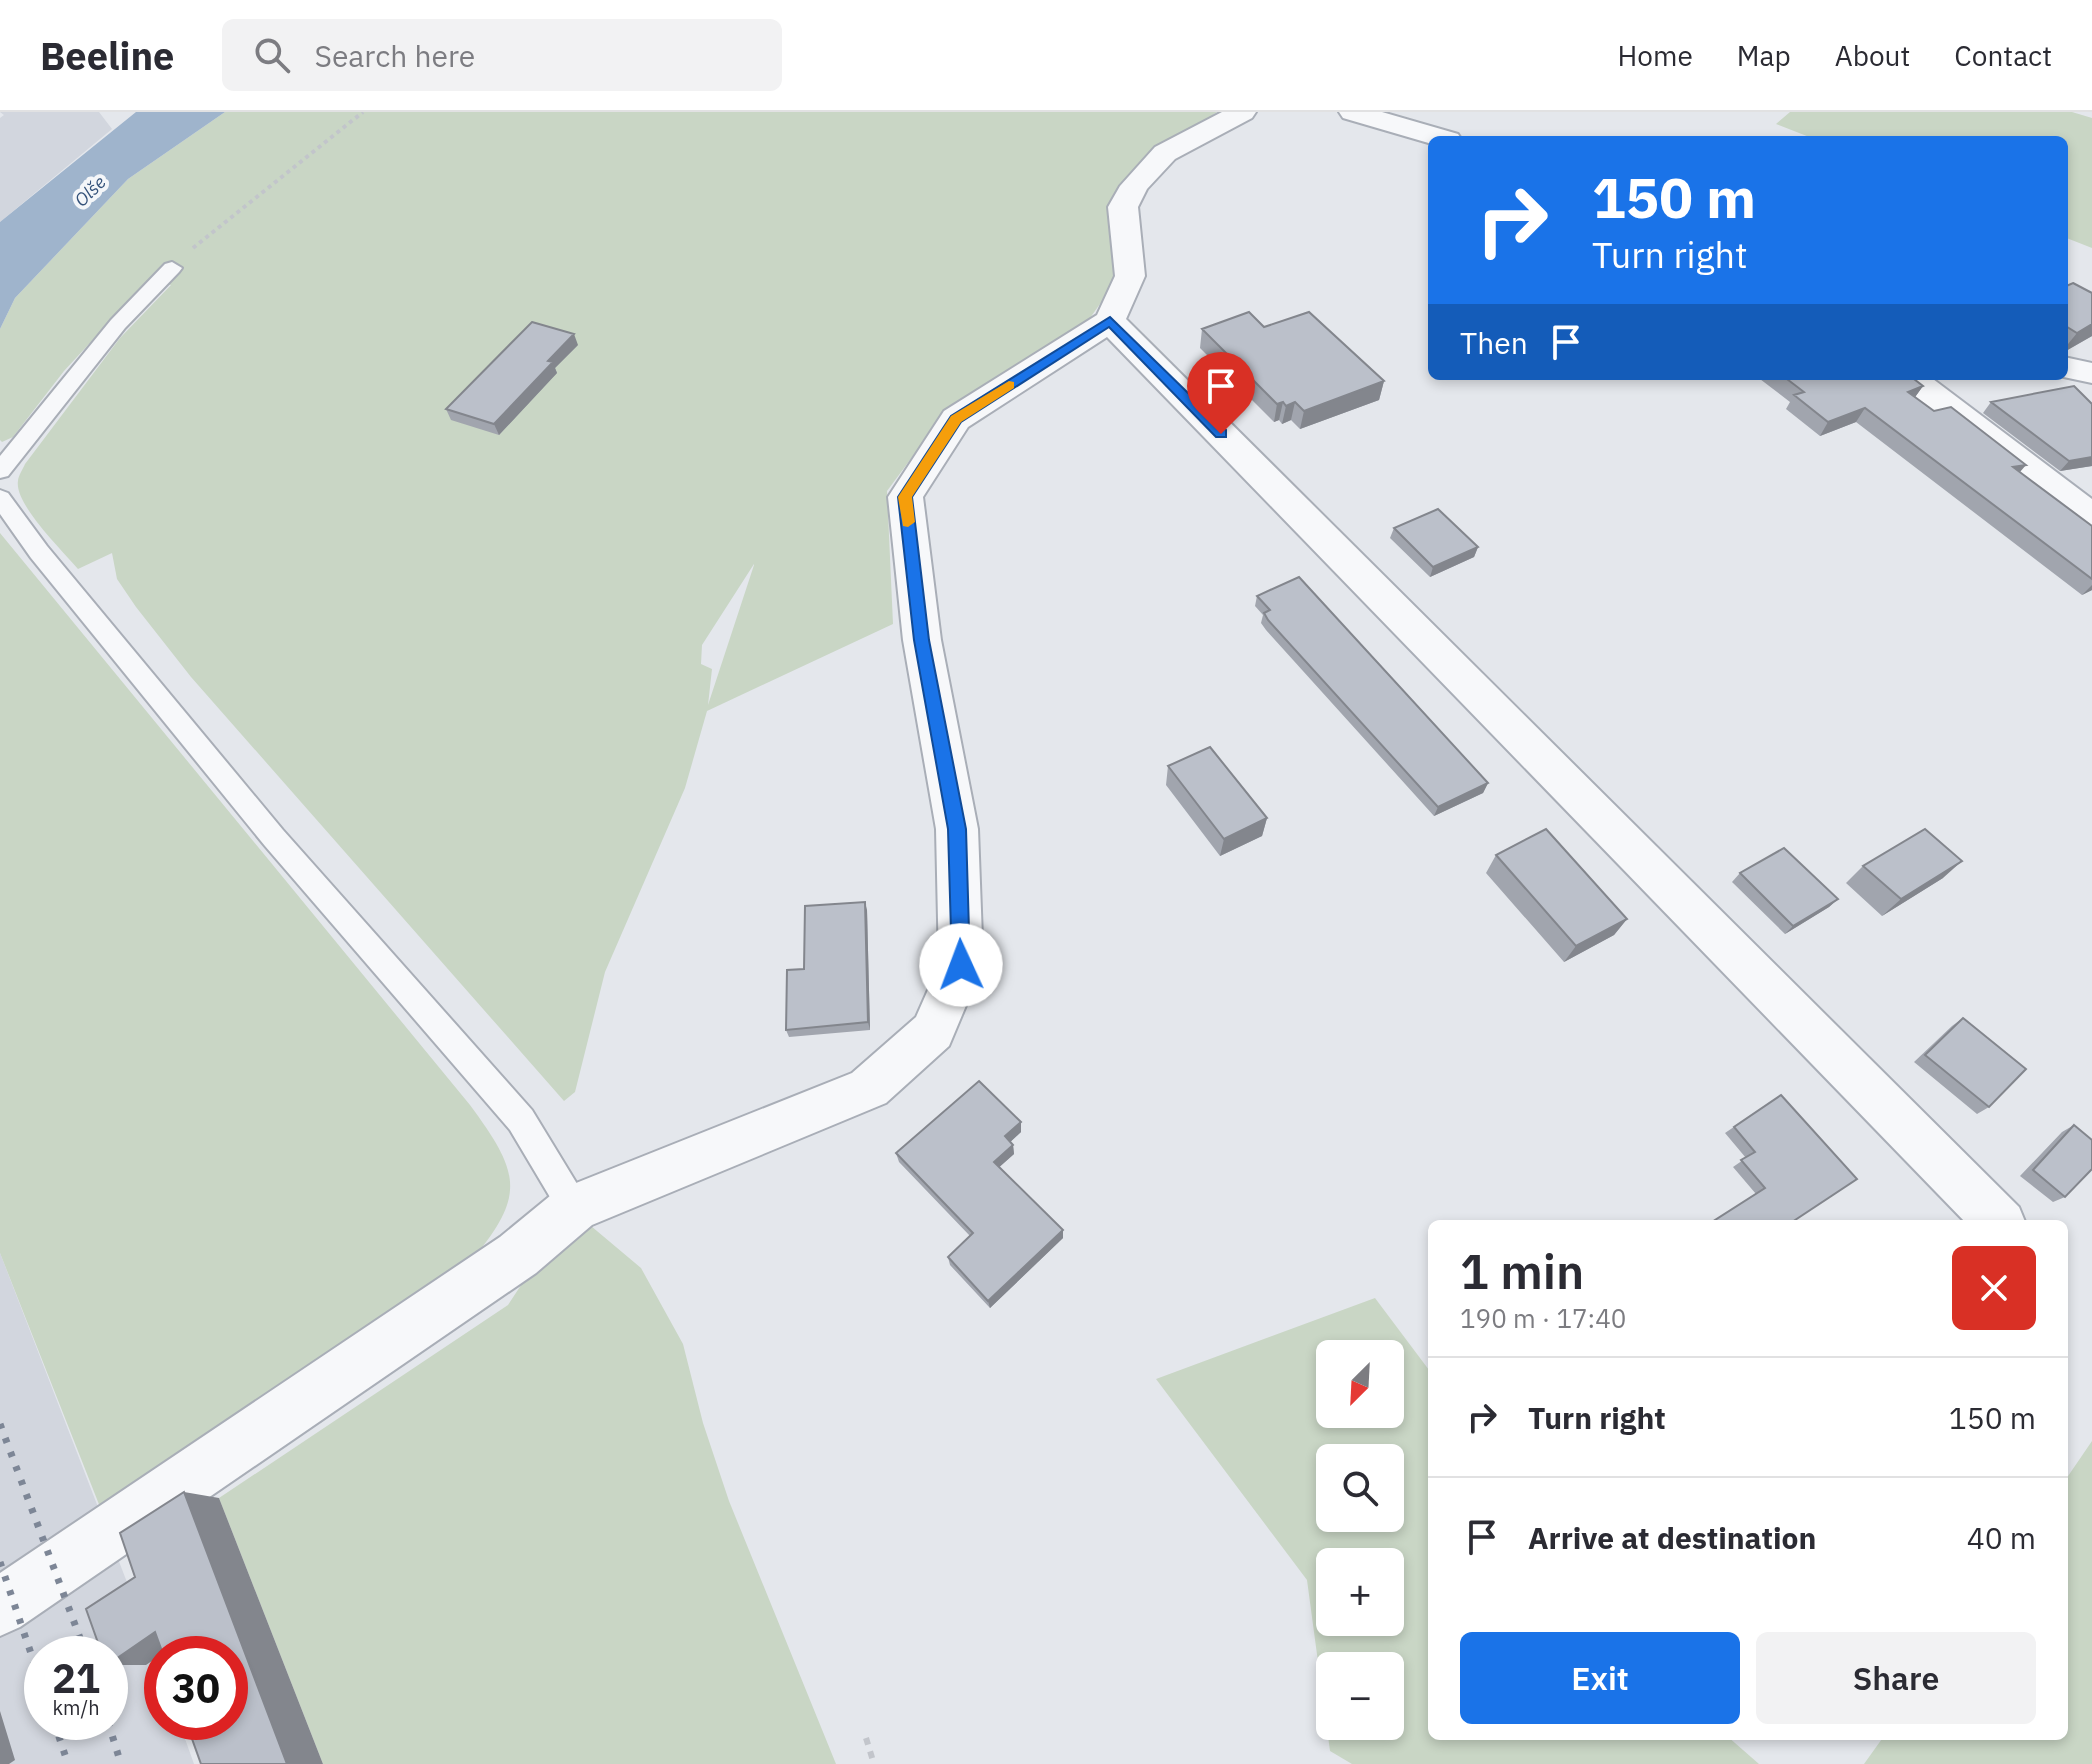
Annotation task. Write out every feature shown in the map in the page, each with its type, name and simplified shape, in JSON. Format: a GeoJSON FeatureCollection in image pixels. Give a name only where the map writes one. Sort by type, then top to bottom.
{"type":"FeatureCollection","features":[{"type":"Feature","properties":{"kind":"street"},"geometry":{"type":"LineString","coordinates":[[0,1607],[518,1255],[574,1208],[869,1088],[933,1031],[961,965],[957,829],[922,640],[905,497],[956,419],[1110,321],[1130,276],[1123,207],[1134,186],[1165,153],[1242,112]]}},
{"type":"Feature","properties":{"kind":"street"},"geometry":{"type":"LineString","coordinates":[[1353,112],[1434,136]]}},
{"type":"Feature","properties":{"kind":"street"},"geometry":{"type":"LineString","coordinates":[[1110,321],[1997,1220]]}},
{"type":"Feature","properties":{"kind":"street"},"geometry":{"type":"LineString","coordinates":[[2068,368],[2092,373]]}},
{"type":"Feature","properties":{"kind":"street"},"geometry":{"type":"LineString","coordinates":[[1913,380],[2092,517]]}},
{"type":"Feature","properties":{"kind":"lane"},"geometry":{"type":"LineString","coordinates":[[0,471],[118,324],[172,268]]}},
{"type":"Feature","properties":{"kind":"lane"},"geometry":{"type":"LineString","coordinates":[[0,498],[39,552],[274,838],[521,1120],[574,1208]]}},
{"type":"Feature","properties":{"kind":"path"},"geometry":{"type":"LineString","coordinates":[[172,268],[232,213],[363,112]]}},
{"type":"Feature","properties":{"kind":"path"},"geometry":{"type":"LineString","coordinates":[[866,1738],[874,1764]]}},
{"type":"Feature","properties":{"kind":"shaded area"},"geometry":{"type":"Polygon","coordinates":[[[0,112],[99,112],[112,129],[0,222],[0,118],[4,115],[0,112]]]}},
{"type":"Feature","properties":{"kind":"shaded area"},"geometry":{"type":"Polygon","coordinates":[[[0,1253],[148,1636],[144,1636],[144,1740],[185,1740],[194,1764],[0,1764],[0,1253]]]}},
{"type":"Feature","properties":{"kind":"green space"},"geometry":{"type":"Polygon","coordinates":[[[225,112],[1217,112],[1163,149],[1127,179],[1119,277],[1078,335],[944,414],[887,491],[893,624],[707,711],[685,788],[605,972],[575,1092],[564,1101],[191,677],[117,579],[112,553],[78,569],[41,527],[24,502],[18,481],[25,464],[120,338],[171,285],[148,280],[64,371],[13,437],[2,442],[0,329],[15,298],[128,179],[225,112]],[[754,564],[702,645],[701,664],[712,669],[708,705],[754,564]]]}},
{"type":"Feature","properties":{"kind":"green space"},"geometry":{"type":"Polygon","coordinates":[[[1790,112],[2072,112],[2092,118],[2092,248],[2068,239],[2068,136],[1807,136],[1776,124],[1790,112]]]}},
{"type":"Feature","properties":{"kind":"green space"},"geometry":{"type":"Polygon","coordinates":[[[0,533],[470,1105],[499,1149],[510,1184],[501,1219],[470,1262],[102,1512],[0,1253],[0,533]]]}},
{"type":"Feature","properties":{"kind":"green space"},"geometry":{"type":"Polygon","coordinates":[[[591,1226],[641,1268],[683,1344],[703,1423],[729,1501],[836,1764],[323,1764],[219,1498],[508,1305],[527,1276],[591,1226]]]}},
{"type":"Feature","properties":{"kind":"green space"},"geometry":{"type":"Polygon","coordinates":[[[1375,1298],[1428,1369],[1428,1740],[1732,1740],[1759,1764],[1352,1764],[1330,1751],[1329,1740],[1404,1740],[1404,1652],[1317,1652],[1307,1580],[1156,1379],[1375,1298]]]}},
{"type":"Feature","properties":{"kind":"green space"},"geometry":{"type":"Polygon","coordinates":[[[2092,1441],[2092,1764],[1864,1764],[1881,1740],[2068,1740],[2068,1476],[2092,1441]]]}},
{"type":"Feature","properties":{"kind":"water","name":"Olše"},"geometry":{"type":"Polygon","coordinates":[[[136,112],[225,112],[128,179],[15,298],[0,329],[0,222],[136,112]]]}},
{"type":"Feature","properties":{"kind":"building"},"geometry":{"type":"Polygon","coordinates":[[[2073,283],[2092,293],[2092,324],[2077,333],[2068,327],[2068,285],[2073,283]]]}},
{"type":"Feature","properties":{"kind":"building"},"geometry":{"type":"Polygon","coordinates":[[[1249,312],[1264,327],[1309,312],[1384,381],[1304,411],[1295,402],[1286,406],[1283,402],[1277,404],[1202,329],[1249,312]]]}},
{"type":"Feature","properties":{"kind":"building"},"geometry":{"type":"Polygon","coordinates":[[[532,322],[574,334],[548,361],[553,362],[494,424],[446,409],[532,322]]]}},
{"type":"Feature","properties":{"kind":"building"},"geometry":{"type":"Polygon","coordinates":[[[1788,380],[1915,380],[1923,386],[1908,392],[1934,411],[1951,407],[2026,465],[2013,467],[2092,526],[2092,579],[1865,408],[1828,422],[1794,395],[1804,392],[1788,380]]]}},
{"type":"Feature","properties":{"kind":"building"},"geometry":{"type":"Polygon","coordinates":[[[2074,386],[2092,404],[2092,457],[2069,461],[1991,402],[2074,386]]]}},
{"type":"Feature","properties":{"kind":"building"},"geometry":{"type":"Polygon","coordinates":[[[1438,509],[1478,547],[1433,567],[1394,528],[1438,509]]]}},
{"type":"Feature","properties":{"kind":"building"},"geometry":{"type":"Polygon","coordinates":[[[1299,577],[1488,783],[1438,807],[1268,620],[1264,613],[1270,610],[1257,596],[1299,577]]]}},
{"type":"Feature","properties":{"kind":"building"},"geometry":{"type":"Polygon","coordinates":[[[1210,747],[1267,818],[1224,839],[1168,766],[1210,747]]]}},
{"type":"Feature","properties":{"kind":"building"},"geometry":{"type":"Polygon","coordinates":[[[1546,829],[1627,919],[1576,946],[1496,855],[1546,829]]]}},
{"type":"Feature","properties":{"kind":"building"},"geometry":{"type":"Polygon","coordinates":[[[1925,829],[1962,861],[1901,899],[1863,866],[1925,829]]]}},
{"type":"Feature","properties":{"kind":"building"},"geometry":{"type":"Polygon","coordinates":[[[1784,848],[1838,899],[1793,926],[1740,873],[1784,848]]]}},
{"type":"Feature","properties":{"kind":"building"},"geometry":{"type":"Polygon","coordinates":[[[865,902],[868,1022],[786,1030],[787,970],[804,969],[805,906],[865,902]]]}},
{"type":"Feature","properties":{"kind":"building"},"geometry":{"type":"Polygon","coordinates":[[[1963,1018],[2026,1069],[1989,1107],[1925,1055],[1963,1018]]]}},
{"type":"Feature","properties":{"kind":"building"},"geometry":{"type":"Polygon","coordinates":[[[979,1081],[1021,1122],[1005,1136],[1013,1145],[994,1162],[1063,1230],[988,1301],[948,1257],[973,1233],[896,1153],[979,1081]]]}},
{"type":"Feature","properties":{"kind":"building"},"geometry":{"type":"Polygon","coordinates":[[[1781,1095],[1857,1179],[1795,1220],[1715,1220],[1765,1188],[1741,1160],[1755,1152],[1734,1127],[1781,1095]]]}},
{"type":"Feature","properties":{"kind":"building"},"geometry":{"type":"Polygon","coordinates":[[[2074,1125],[2092,1140],[2092,1169],[2065,1197],[2033,1170],[2074,1125]]]}},
{"type":"Feature","properties":{"kind":"building"},"geometry":{"type":"Polygon","coordinates":[[[184,1492],[239,1636],[156,1636],[155,1632],[144,1636],[144,1640],[128,1651],[128,1636],[96,1636],[86,1609],[135,1577],[120,1533],[184,1492]]]}},
{"type":"Feature","properties":{"kind":"building"},"geometry":{"type":"Polygon","coordinates":[[[248,1661],[287,1764],[201,1764],[192,1740],[248,1740],[248,1661]]]}},
{"type":"Feature","properties":{"kind":"railway"},"geometry":{"type":"LineString","coordinates":[[0,1424],[79,1636]]}},
{"type":"Feature","properties":{"kind":"railway"},"geometry":{"type":"LineString","coordinates":[[0,1562],[25,1636]]}},
{"type":"Feature","properties":{"kind":"railway"},"geometry":{"type":"LineString","coordinates":[[60,1740],[68,1764]]}},
{"type":"Feature","properties":{"kind":"railway"},"geometry":{"type":"LineString","coordinates":[[114,1740],[121,1764]]}},
{"type":"Feature","properties":{"kind":"slow traffic"},"geometry":{"type":"LineString","coordinates":[[908,522],[905,497],[956,419],[1009,385]]}},
{"type":"Feature","properties":{"kind":"route"},"geometry":{"type":"LineString","coordinates":[[961,965],[957,829],[922,640],[905,497],[956,419],[1110,321],[1221,434]]}}]}
